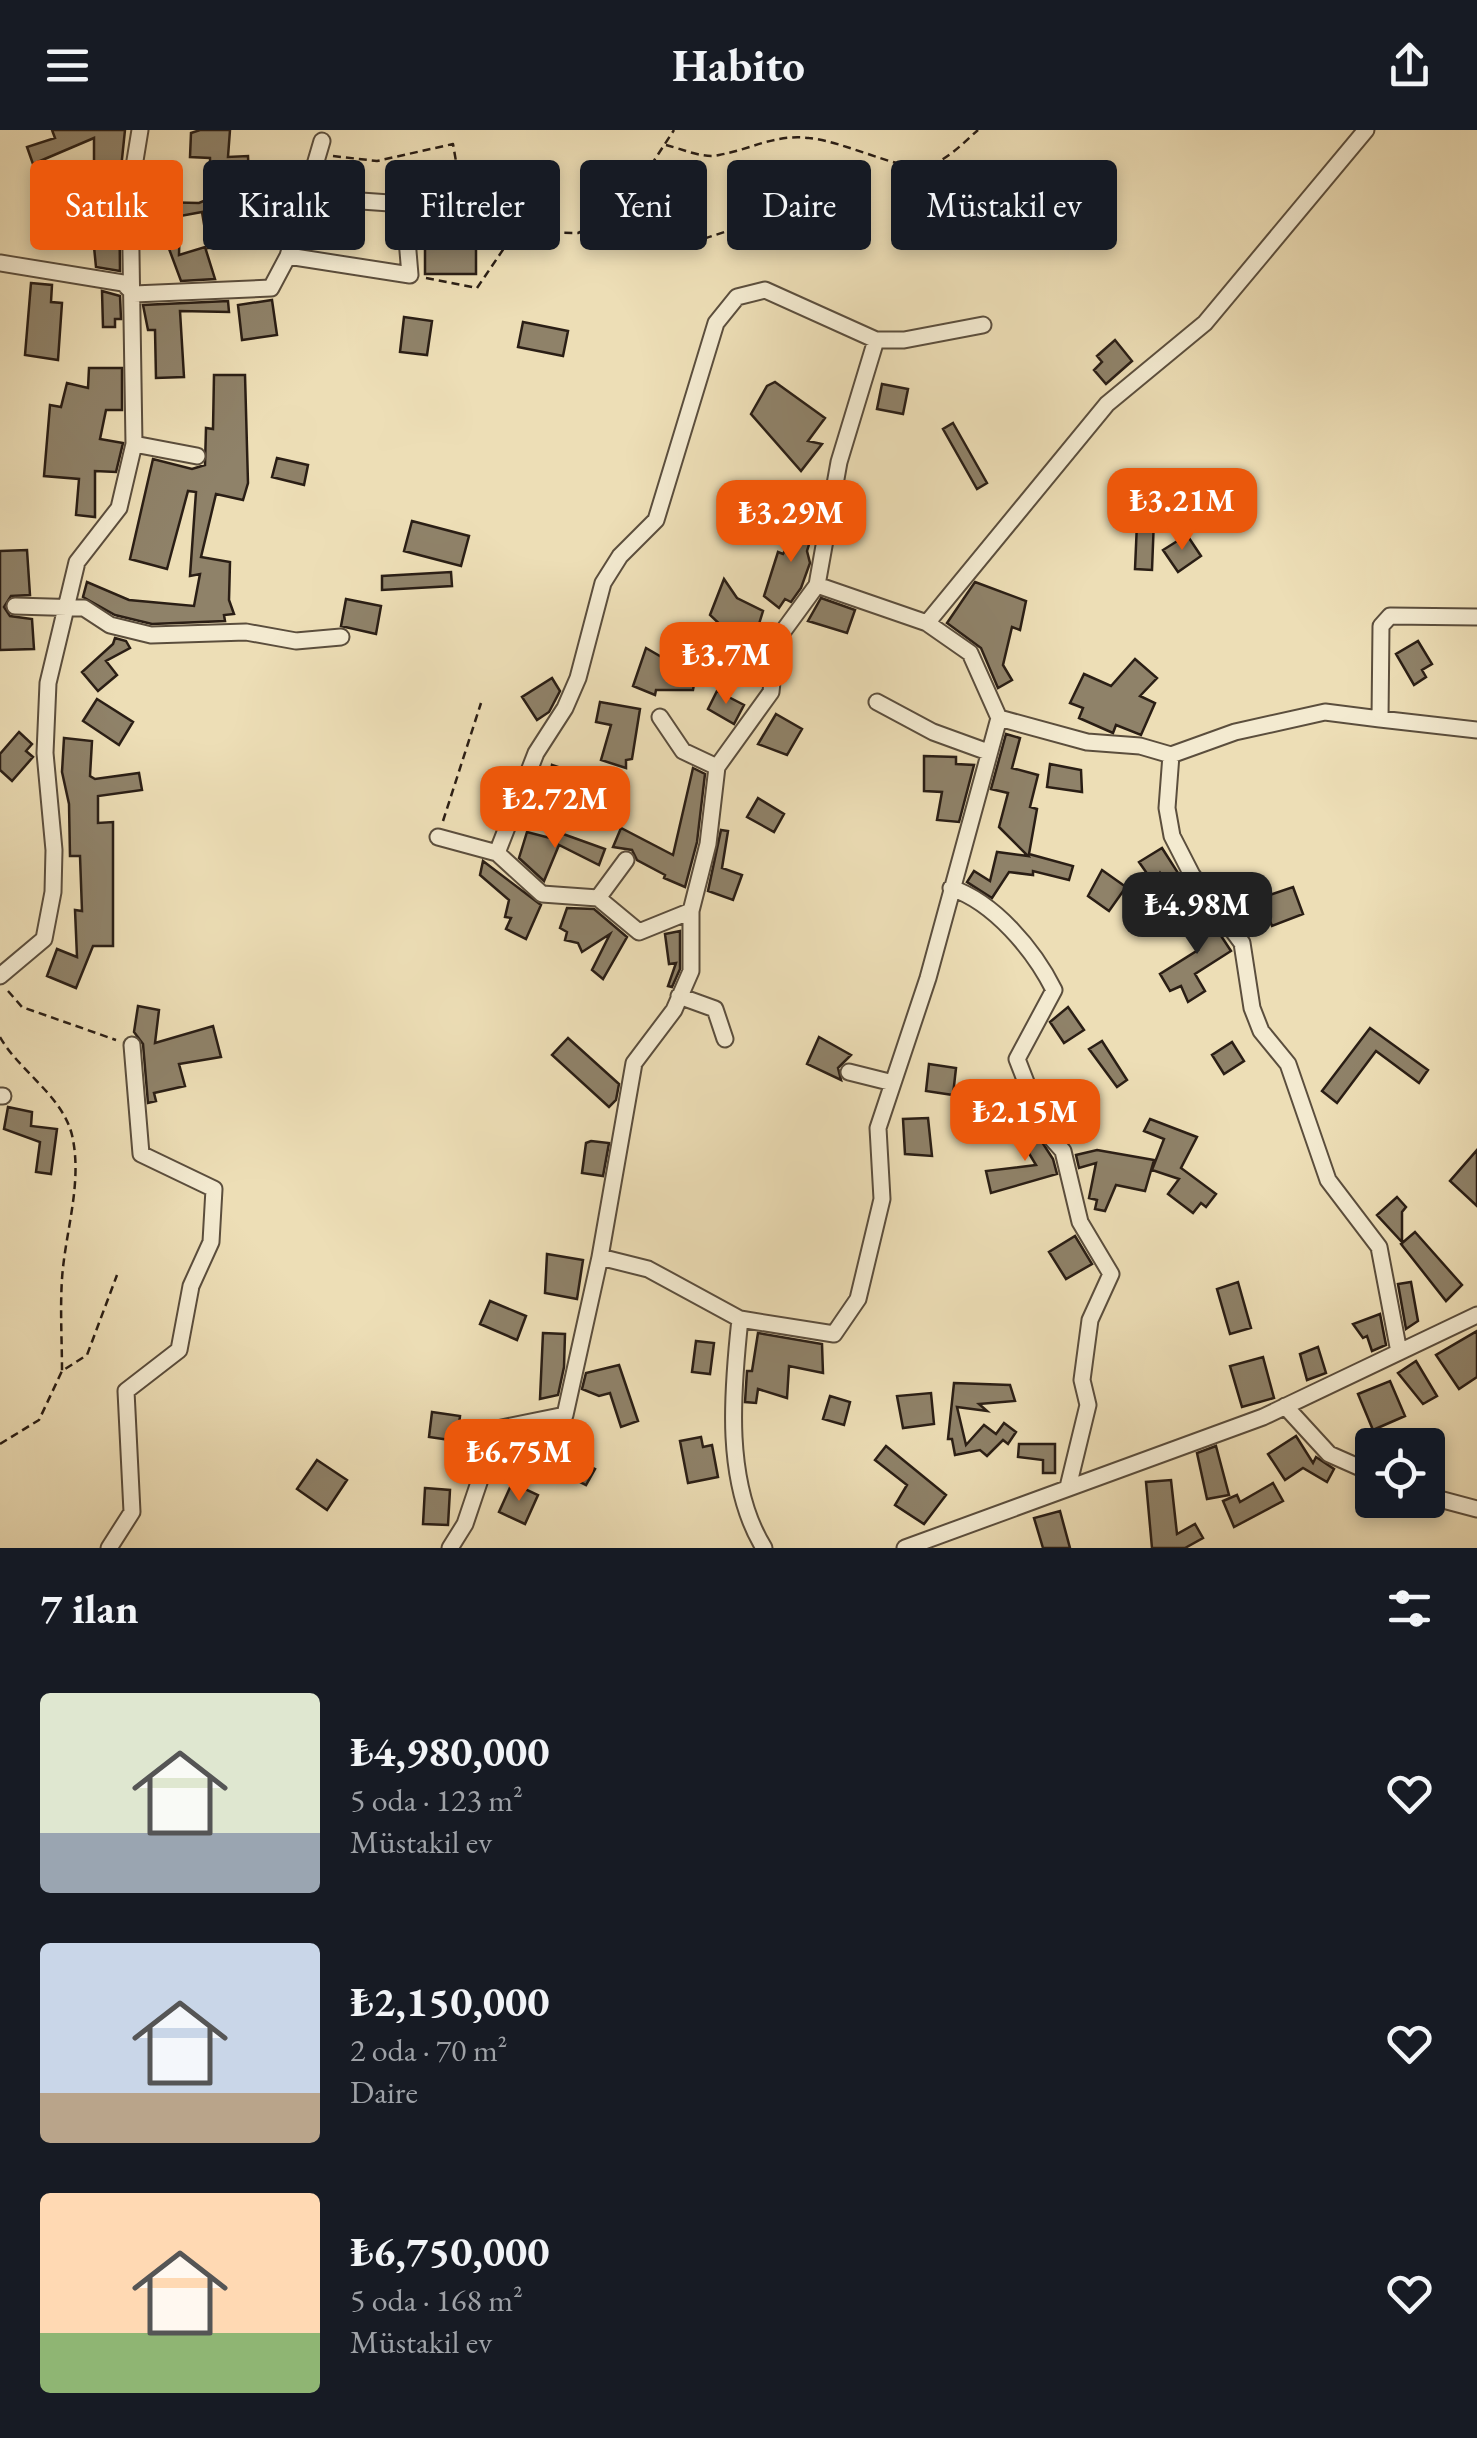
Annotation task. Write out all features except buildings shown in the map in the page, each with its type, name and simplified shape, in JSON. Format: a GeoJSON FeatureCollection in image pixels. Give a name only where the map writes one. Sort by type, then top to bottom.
{"type":"FeatureCollection","features":[{"type":"Feature","properties":{"kind":"street"},"geometry":{"type":"LineString","coordinates":[[0,976],[44,938],[53,892],[54,850],[45,753],[48,683],[77,562],[119,508],[134,444],[130,191],[140,130]]}},
{"type":"Feature","properties":{"kind":"street"},"geometry":{"type":"LineString","coordinates":[[927,623],[1107,404],[1205,323],[1366,130]]}},
{"type":"Feature","properties":{"kind":"street"},"geometry":{"type":"LineString","coordinates":[[315,160],[319,148]]}},
{"type":"Feature","properties":{"kind":"street"},"geometry":{"type":"LineString","coordinates":[[288,256],[410,275],[404,204],[365,201]]}},
{"type":"Feature","properties":{"kind":"street"},"geometry":{"type":"LineString","coordinates":[[0,263],[123,282],[134,294],[271,288],[290,250]]}},
{"type":"Feature","properties":{"kind":"street"},"geometry":{"type":"LineString","coordinates":[[497,853],[536,753],[565,708],[578,678],[603,583],[620,556],[656,520],[716,323],[737,296],[765,290],[797,308],[876,340],[904,340],[983,325]]}},
{"type":"Feature","properties":{"kind":"street"},"geometry":{"type":"LineString","coordinates":[[450,1548],[465,1524],[497,1428],[565,1415],[600,1257],[634,1063],[674,1010],[691,971],[690,911],[708,844],[717,767],[772,692],[776,641],[818,585],[839,462],[876,340]]}},
{"type":"Feature","properties":{"kind":"street"},"geometry":{"type":"LineString","coordinates":[[134,444],[197,456]]}},
{"type":"Feature","properties":{"kind":"street"},"geometry":{"type":"LineString","coordinates":[[600,1257],[648,1269],[740,1319],[834,1334],[858,1299],[882,1200],[878,1128],[999,718],[970,652],[927,623],[818,585]]}},
{"type":"Feature","properties":{"kind":"street"},"geometry":{"type":"LineString","coordinates":[[14,606],[64,604],[84,608],[110,625],[151,634],[246,632],[296,641],[341,636]]}},
{"type":"Feature","properties":{"kind":"street"},"geometry":{"type":"LineString","coordinates":[[1380,719],[1381,626],[1390,616],[1398,612],[1477,617]]}},
{"type":"Feature","properties":{"kind":"street"},"geometry":{"type":"LineString","coordinates":[[877,702],[933,732],[988,752]]}},
{"type":"Feature","properties":{"kind":"street"},"geometry":{"type":"LineString","coordinates":[[999,718],[1087,742],[1140,746],[1170,755],[1234,732],[1324,712],[1477,730]]}},
{"type":"Feature","properties":{"kind":"street"},"geometry":{"type":"LineString","coordinates":[[660,717],[683,751],[717,767]]}},
{"type":"Feature","properties":{"kind":"street"},"geometry":{"type":"LineString","coordinates":[[1170,755],[1167,808],[1172,836],[1192,875],[1242,943],[1252,1008],[1261,1031],[1288,1064],[1328,1180],[1379,1247],[1399,1352]]}},
{"type":"Feature","properties":{"kind":"street"},"geometry":{"type":"LineString","coordinates":[[438,837],[497,853],[542,894],[598,898],[639,932],[690,911]]}},
{"type":"Feature","properties":{"kind":"street"},"geometry":{"type":"LineString","coordinates":[[598,898],[626,860]]}},
{"type":"Feature","properties":{"kind":"street"},"geometry":{"type":"LineString","coordinates":[[950,888],[973,895],[1006,927],[1042,964],[1054,990],[1017,1059],[1045,1130],[1063,1151],[1080,1222],[1111,1274],[1090,1320],[1082,1380],[1088,1405],[1068,1487]]}},
{"type":"Feature","properties":{"kind":"street"},"geometry":{"type":"LineString","coordinates":[[680,996],[715,1009],[725,1039]]}},
{"type":"Feature","properties":{"kind":"street"},"geometry":{"type":"LineString","coordinates":[[109,1548],[132,1512],[126,1391],[179,1350],[190,1286],[212,1242],[214,1188],[141,1154],[132,1045]]}},
{"type":"Feature","properties":{"kind":"street"},"geometry":{"type":"LineString","coordinates":[[849,1072],[893,1083]]}},
{"type":"Feature","properties":{"kind":"street"},"geometry":{"type":"LineString","coordinates":[[905,1548],[1285,1406],[1477,1315]]}},
{"type":"Feature","properties":{"kind":"street"},"geometry":{"type":"LineString","coordinates":[[740,1319],[733,1403],[741,1492],[746,1519],[764,1548]]}},
{"type":"Feature","properties":{"kind":"street"},"geometry":{"type":"LineString","coordinates":[[1285,1406],[1328,1454],[1355,1466]]}},
{"type":"Feature","properties":{"kind":"street"},"geometry":{"type":"LineString","coordinates":[[1445,1501],[1477,1509]]}},
{"type":"Feature","properties":{"kind":"path"},"geometry":{"type":"LineString","coordinates":[[655,160],[674,130]]}},
{"type":"Feature","properties":{"kind":"path"},"geometry":{"type":"LineString","coordinates":[[665,145],[716,157],[781,136],[812,138],[907,166],[925,167],[945,158],[978,130]]}},
{"type":"Feature","properties":{"kind":"path"},"geometry":{"type":"LineString","coordinates":[[385,160],[453,144],[456,160]]}},
{"type":"Feature","properties":{"kind":"path"},"geometry":{"type":"LineString","coordinates":[[319,148],[377,162],[385,160]]}},
{"type":"Feature","properties":{"kind":"path"},"geometry":{"type":"LineString","coordinates":[[410,275],[477,288],[515,232],[580,232]]}},
{"type":"Feature","properties":{"kind":"path"},"geometry":{"type":"LineString","coordinates":[[438,837],[481,703]]}},
{"type":"Feature","properties":{"kind":"path"},"geometry":{"type":"LineString","coordinates":[[0,976],[22,1008],[132,1045]]}},
{"type":"Feature","properties":{"kind":"path"},"geometry":{"type":"LineString","coordinates":[[0,1036],[19,1067],[48,1093],[72,1133],[75,1200],[62,1278],[62,1372],[39,1420],[0,1444]]}},
{"type":"Feature","properties":{"kind":"path"},"geometry":{"type":"LineString","coordinates":[[62,1372],[88,1355],[117,1275]]}}]}
